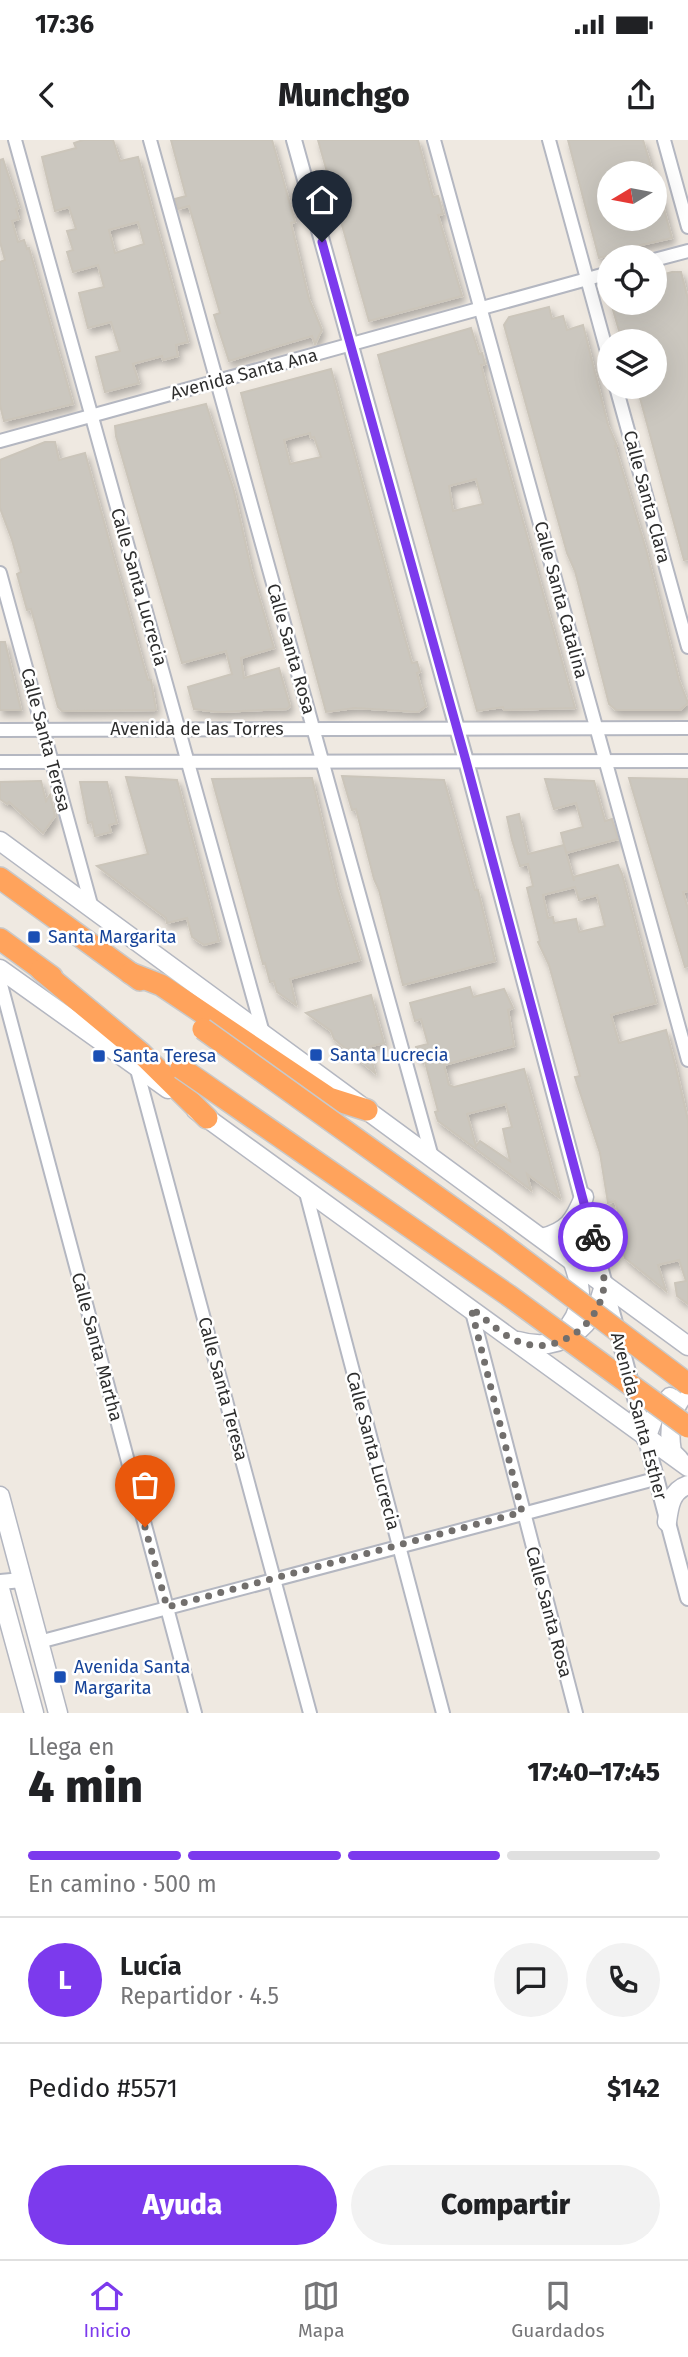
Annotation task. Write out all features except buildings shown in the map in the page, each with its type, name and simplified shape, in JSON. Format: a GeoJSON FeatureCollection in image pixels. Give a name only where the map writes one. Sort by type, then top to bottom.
{"type":"FeatureCollection","features":[{"type":"Feature","properties":{"kind":"highway"},"geometry":{"type":"LineString","coordinates":[[0,878],[106,954],[202,1029],[496,1240],[688,1385]]}},
{"type":"Feature","properties":{"kind":"highway"},"geometry":{"type":"LineString","coordinates":[[0,939],[141,1054],[207,1118]]}},
{"type":"Feature","properties":{"kind":"highway"},"geometry":{"type":"LineString","coordinates":[[41,970],[98,1007],[181,1068],[475,1272],[688,1427]]}},
{"type":"Feature","properties":{"kind":"highway"},"geometry":{"type":"LineString","coordinates":[[130,973],[161,985],[329,1098],[367,1110]]}},
{"type":"Feature","properties":{"kind":"main road"},"geometry":{"type":"LineString","coordinates":[[0,841],[688,1346]]}},
{"type":"Feature","properties":{"kind":"main road"},"geometry":{"type":"LineString","coordinates":[[0,969],[515,1340],[646,1439],[685,1464]]}},
{"type":"Feature","properties":{"kind":"main road"},"geometry":{"type":"LineString","coordinates":[[542,1238],[561,1233],[574,1222],[584,1197]]}},
{"type":"Feature","properties":{"kind":"main road"},"geometry":{"type":"LineString","coordinates":[[553,1343],[575,1320],[580,1309],[579,1279],[572,1260]]}},
{"type":"Feature","properties":{"kind":"main road"},"geometry":{"type":"LineString","coordinates":[[515,1340],[536,1345],[568,1338],[586,1325],[598,1307],[604,1284]]}},
{"type":"Feature","properties":{"kind":"main road"},"geometry":{"type":"LineString","coordinates":[[646,1439],[660,1408],[688,1385]]}},
{"type":"Feature","properties":{"kind":"main road"},"geometry":{"type":"LineString","coordinates":[[685,1464],[672,1452],[670,1433],[680,1399],[688,1391]]}},
{"type":"Feature","properties":{"kind":"main road"},"geometry":{"type":"LineString","coordinates":[[667,1522],[673,1498],[680,1489],[688,1485]]}},
{"type":"Feature","properties":{"kind":"main road"},"geometry":{"type":"LineString","coordinates":[[0,1496],[58,1713]]}},
{"type":"Feature","properties":{"kind":"main road"},"geometry":{"type":"LineString","coordinates":[[0,1589],[34,1713]]}},
{"type":"Feature","properties":{"kind":"street","name":"Calle Santa Lucrecia"},"geometry":{"type":"LineString","coordinates":[[15,140],[263,1033]]}},
{"type":"Feature","properties":{"kind":"street","name":"Calle Santa Rosa"},"geometry":{"type":"LineString","coordinates":[[150,140],[432,1157]]}},
{"type":"Feature","properties":{"kind":"street","name":"Avenida Santa Esther"},"geometry":{"type":"LineString","coordinates":[[294,140],[584,1197],[604,1284],[688,1598]]}},
{"type":"Feature","properties":{"kind":"street","name":"Calle Santa Catalina"},"geometry":{"type":"LineString","coordinates":[[434,140],[688,1060]]}},
{"type":"Feature","properties":{"kind":"street"},"geometry":{"type":"LineString","coordinates":[[549,140],[601,329]]}},
{"type":"Feature","properties":{"kind":"street"},"geometry":{"type":"LineString","coordinates":[[664,140],[688,227]]}},
{"type":"Feature","properties":{"kind":"street"},"geometry":{"type":"LineString","coordinates":[[667,257],[688,251]]}},
{"type":"Feature","properties":{"kind":"street","name":"Avenida Santa Ana"},"geometry":{"type":"LineString","coordinates":[[0,441],[597,276]]}},
{"type":"Feature","properties":{"kind":"street","name":"Calle Santa Clara"},"geometry":{"type":"LineString","coordinates":[[620,399],[688,648]]}},
{"type":"Feature","properties":{"kind":"street","name":"Calle Santa Teresa"},"geometry":{"type":"LineString","coordinates":[[0,573],[92,908]]}},
{"type":"Feature","properties":{"kind":"street","name":"Avenida de las Torres"},"geometry":{"type":"LineString","coordinates":[[0,730],[688,728]]}},
{"type":"Feature","properties":{"kind":"street","name":"Avenida de las Torres"},"geometry":{"type":"LineString","coordinates":[[0,762],[688,761]]}},
{"type":"Feature","properties":{"kind":"street","name":"Calle Santa Martha"},"geometry":{"type":"LineString","coordinates":[[0,981],[195,1713]]}},
{"type":"Feature","properties":{"kind":"street","name":"Calle Santa Teresa"},"geometry":{"type":"LineString","coordinates":[[136,1066],[310,1713]]}},
{"type":"Feature","properties":{"kind":"street","name":"Calle Santa Lucrecia"},"geometry":{"type":"LineString","coordinates":[[305,1188],[443,1713]]}},
{"type":"Feature","properties":{"kind":"street","name":"Calle Santa Rosa"},"geometry":{"type":"LineString","coordinates":[[471,1308],[576,1713]]}},
{"type":"Feature","properties":{"kind":"street"},"geometry":{"type":"LineString","coordinates":[[39,1642],[522,1512],[655,1479]]}},
{"type":"Feature","properties":{"kind":"street"},"geometry":{"type":"LineString","coordinates":[[0,1589],[24,1586]]}},
{"type":"Feature","properties":{"kind":"way so far"},"geometry":{"type":"LineString","coordinates":[[145,1527],[167,1607],[522,1512],[471,1308],[515,1340],[536,1345],[568,1338],[586,1325],[593,1316],[604,1284],[593,1237]]}},
{"type":"Feature","properties":{"kind":"place","name":"Santa Margarita"},"geometry":{"type":"Point","coordinates":[34,937]}},
{"type":"Feature","properties":{"kind":"place","name":"Santa Lucrecia"},"geometry":{"type":"Point","coordinates":[316,1055]}},
{"type":"Feature","properties":{"kind":"place","name":"Santa Teresa"},"geometry":{"type":"Point","coordinates":[99,1056]}},
{"type":"Feature","properties":{"kind":"place","name":"Avenida Santa Margarita"},"geometry":{"type":"Point","coordinates":[60,1677]}},
{"type":"Feature","properties":{"kind":"route"},"geometry":{"type":"LineString","coordinates":[[322,242],[466,761],[593,1237]]}}]}
